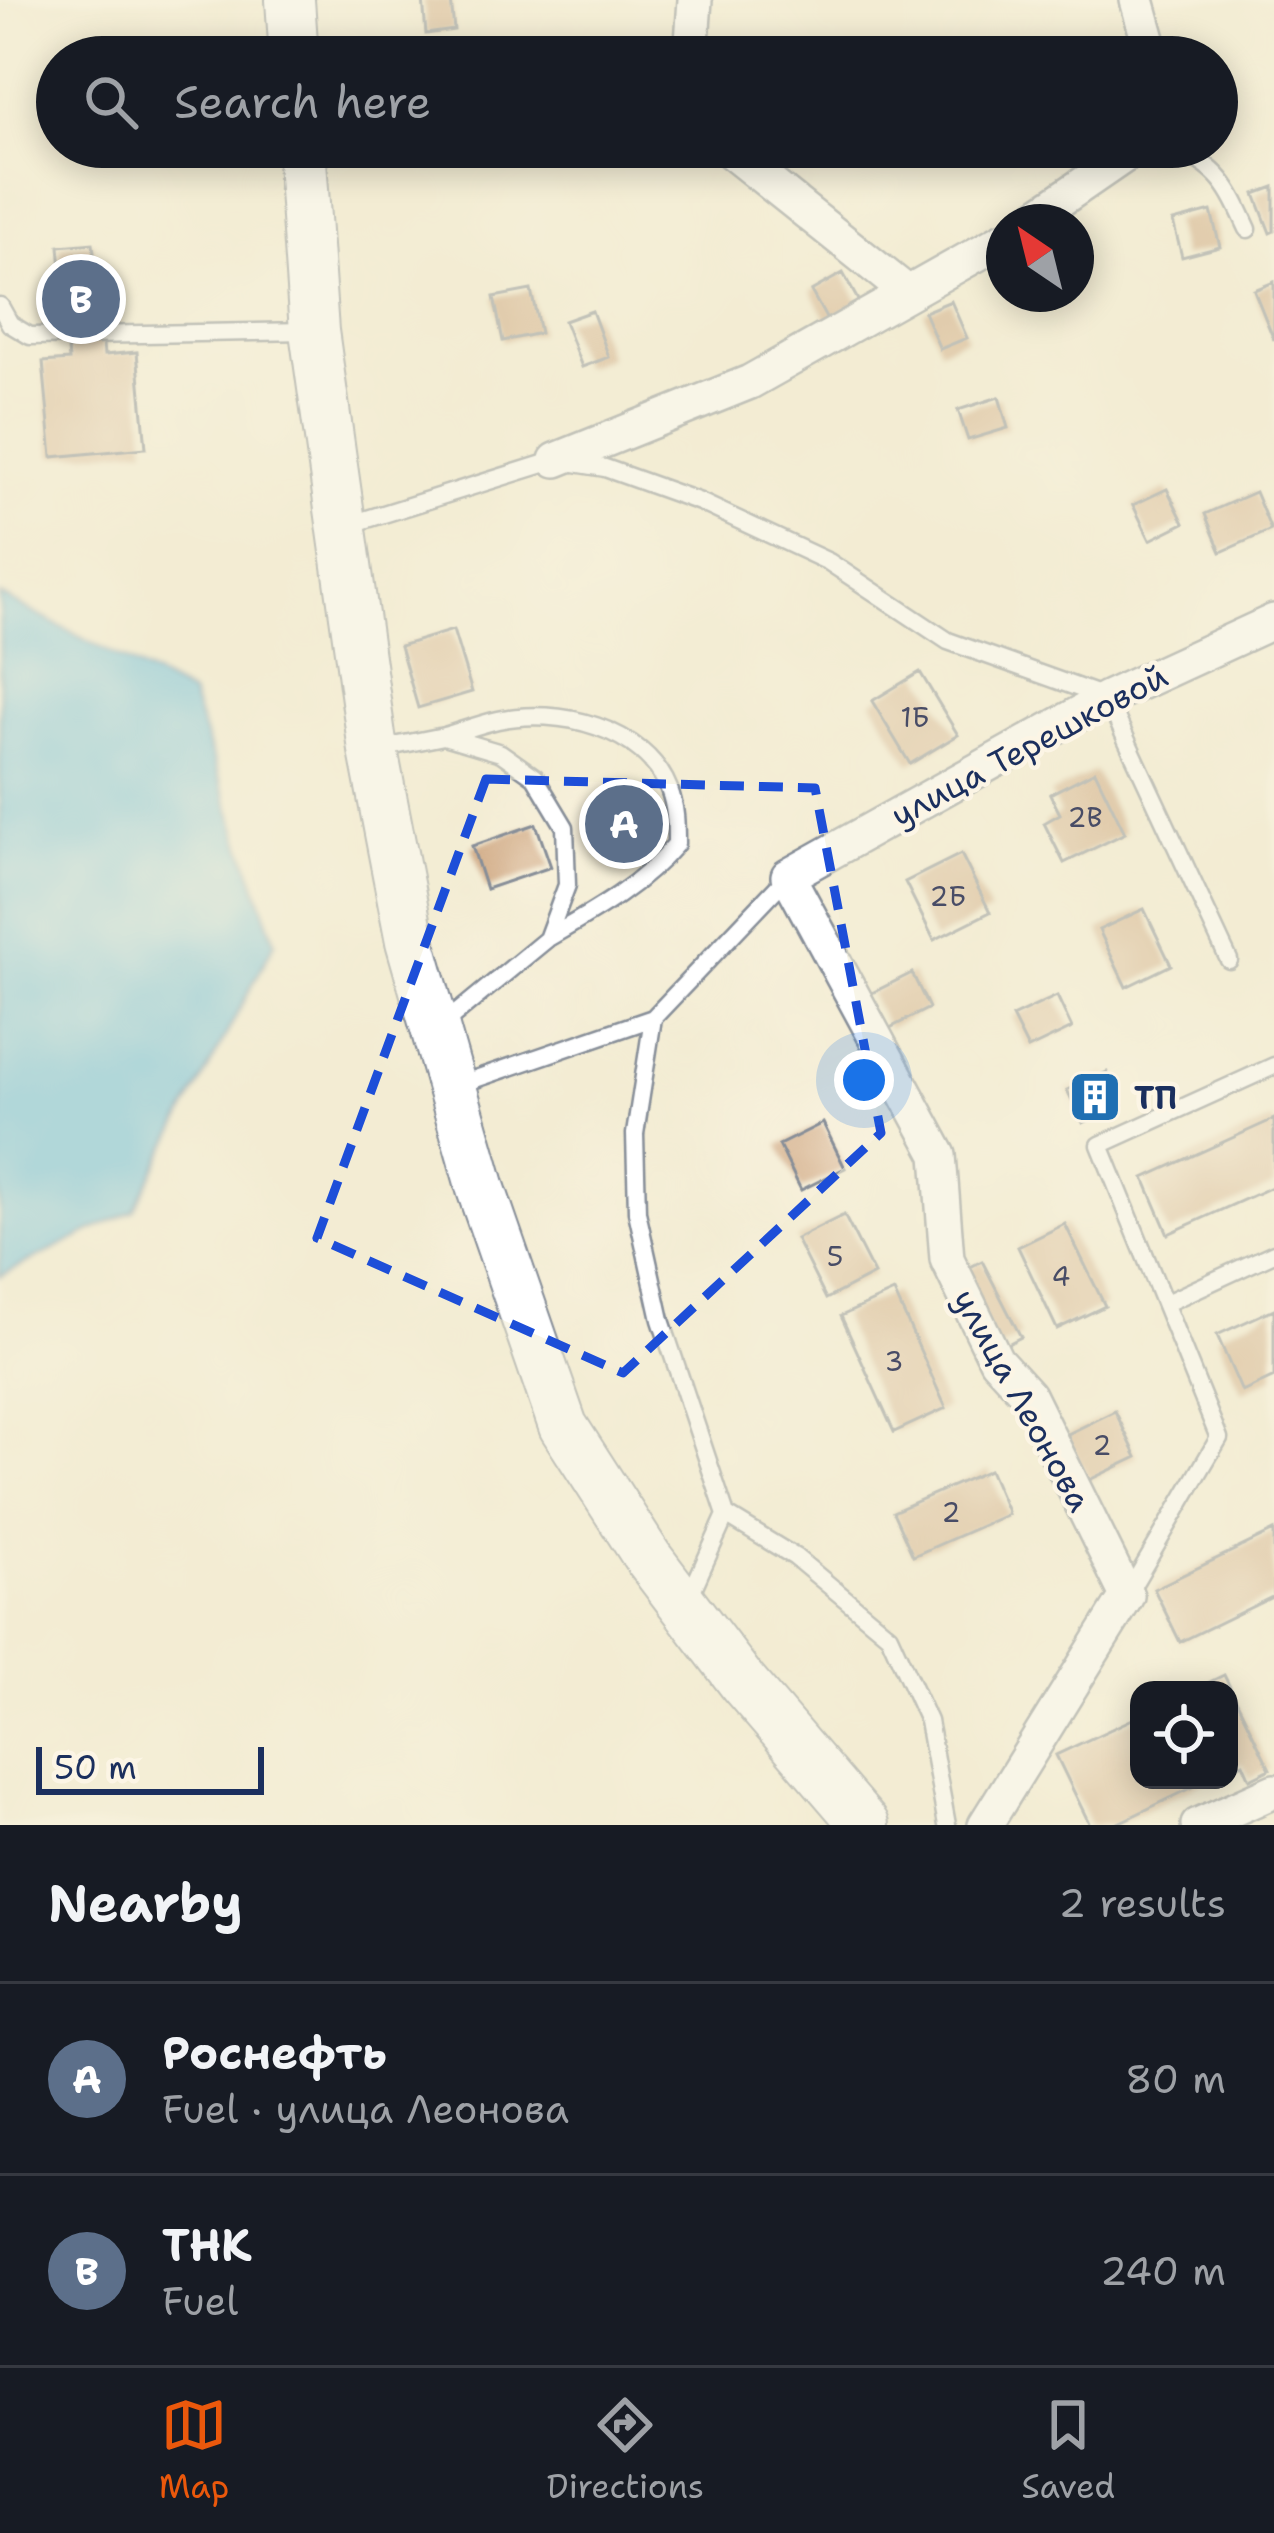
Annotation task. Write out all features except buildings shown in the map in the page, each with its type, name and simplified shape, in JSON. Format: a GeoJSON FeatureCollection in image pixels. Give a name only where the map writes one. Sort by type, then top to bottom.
{"type":"FeatureCollection","features":[{"type":"Feature","properties":{"kind":"street"},"geometry":{"type":"LineString","coordinates":[[290,0],[293,36]]}},
{"type":"Feature","properties":{"kind":"street"},"geometry":{"type":"LineString","coordinates":[[692,36],[694,0]]}},
{"type":"Feature","properties":{"kind":"street"},"geometry":{"type":"LineString","coordinates":[[1137,0],[1147,36]]}},
{"type":"Feature","properties":{"kind":"street"},"geometry":{"type":"LineString","coordinates":[[302,168],[314,331],[373,750],[410,941],[481,1189],[563,1426],[648,1558],[743,1683],[865,1825]]}},
{"type":"Feature","properties":{"kind":"street"},"geometry":{"type":"LineString","coordinates":[[751,168],[908,293]]}},
{"type":"Feature","properties":{"kind":"street"},"geometry":{"type":"LineString","coordinates":[[1054,204],[1106,168]]}},
{"type":"Feature","properties":{"kind":"street"},"geometry":{"type":"LineString","coordinates":[[556,460],[750,382],[986,249]]}},
{"type":"Feature","properties":{"kind":"street","name":"улица Терешковой"},"geometry":{"type":"LineString","coordinates":[[788,876],[1106,698],[1274,622]]}},
{"type":"Feature","properties":{"kind":"street","name":"улица Леонова"},"geometry":{"type":"LineString","coordinates":[[788,876],[939,1155],[947,1259],[996,1360],[1028,1395],[1126,1596]]}},
{"type":"Feature","properties":{"kind":"street"},"geometry":{"type":"LineString","coordinates":[[985,1825],[1126,1596]]}},
{"type":"Feature","properties":{"kind":"street"},"geometry":{"type":"LineString","coordinates":[[1198,1825],[1274,1791]]}},
{"type":"Feature","properties":{"kind":"lane"},"geometry":{"type":"LineString","coordinates":[[1212,168],[1228,184],[1247,230]]}},
{"type":"Feature","properties":{"kind":"lane"},"geometry":{"type":"LineString","coordinates":[[0,306],[10,324],[30,336],[314,331]]}},
{"type":"Feature","properties":{"kind":"lane"},"geometry":{"type":"LineString","coordinates":[[341,527],[556,460],[605,468],[700,502],[830,562],[948,641],[1106,698],[1229,960]]}},
{"type":"Feature","properties":{"kind":"lane"},"geometry":{"type":"LineString","coordinates":[[373,750],[502,719],[571,718],[607,729],[636,748],[667,783],[676,813],[676,844],[656,868],[548,939],[435,1031]]}},
{"type":"Feature","properties":{"kind":"lane"},"geometry":{"type":"LineString","coordinates":[[444,736],[501,753],[535,777],[565,827],[567,885],[548,939]]}},
{"type":"Feature","properties":{"kind":"lane"},"geometry":{"type":"LineString","coordinates":[[452,1087],[653,1018],[788,876]]}},
{"type":"Feature","properties":{"kind":"lane"},"geometry":{"type":"LineString","coordinates":[[653,1018],[635,1134],[637,1212],[661,1320],[726,1515],[795,1557],[889,1635],[928,1721],[947,1825]]}},
{"type":"Feature","properties":{"kind":"lane"},"geometry":{"type":"LineString","coordinates":[[1126,1596],[1220,1438],[1100,1145],[1274,1066]]}},
{"type":"Feature","properties":{"kind":"lane"},"geometry":{"type":"LineString","coordinates":[[1166,1303],[1274,1253]]}},
{"type":"Feature","properties":{"kind":"lane"},"geometry":{"type":"LineString","coordinates":[[685,1606],[726,1515]]}},
{"type":"Feature","properties":{"kind":"highlighted area"},"geometry":{"type":"Polygon","coordinates":[[[486,779],[815,788],[881,1133],[623,1373],[317,1238],[486,779]]]}},
{"type":"Feature","properties":{"kind":"water"},"geometry":{"type":"Polygon","coordinates":[[[0,595],[191,695],[275,942],[134,1210],[0,1276],[0,595]]]}},
{"type":"Feature","properties":{"kind":"place","name":"ТНК"},"geometry":{"type":"Point","coordinates":[81,299]}},
{"type":"Feature","properties":{"kind":"place","name":"Роснефть"},"geometry":{"type":"Point","coordinates":[624,824]}},
{"type":"Feature","properties":{"kind":"place","name":"ТП"},"geometry":{"type":"Point","coordinates":[1095,1097]}}]}
